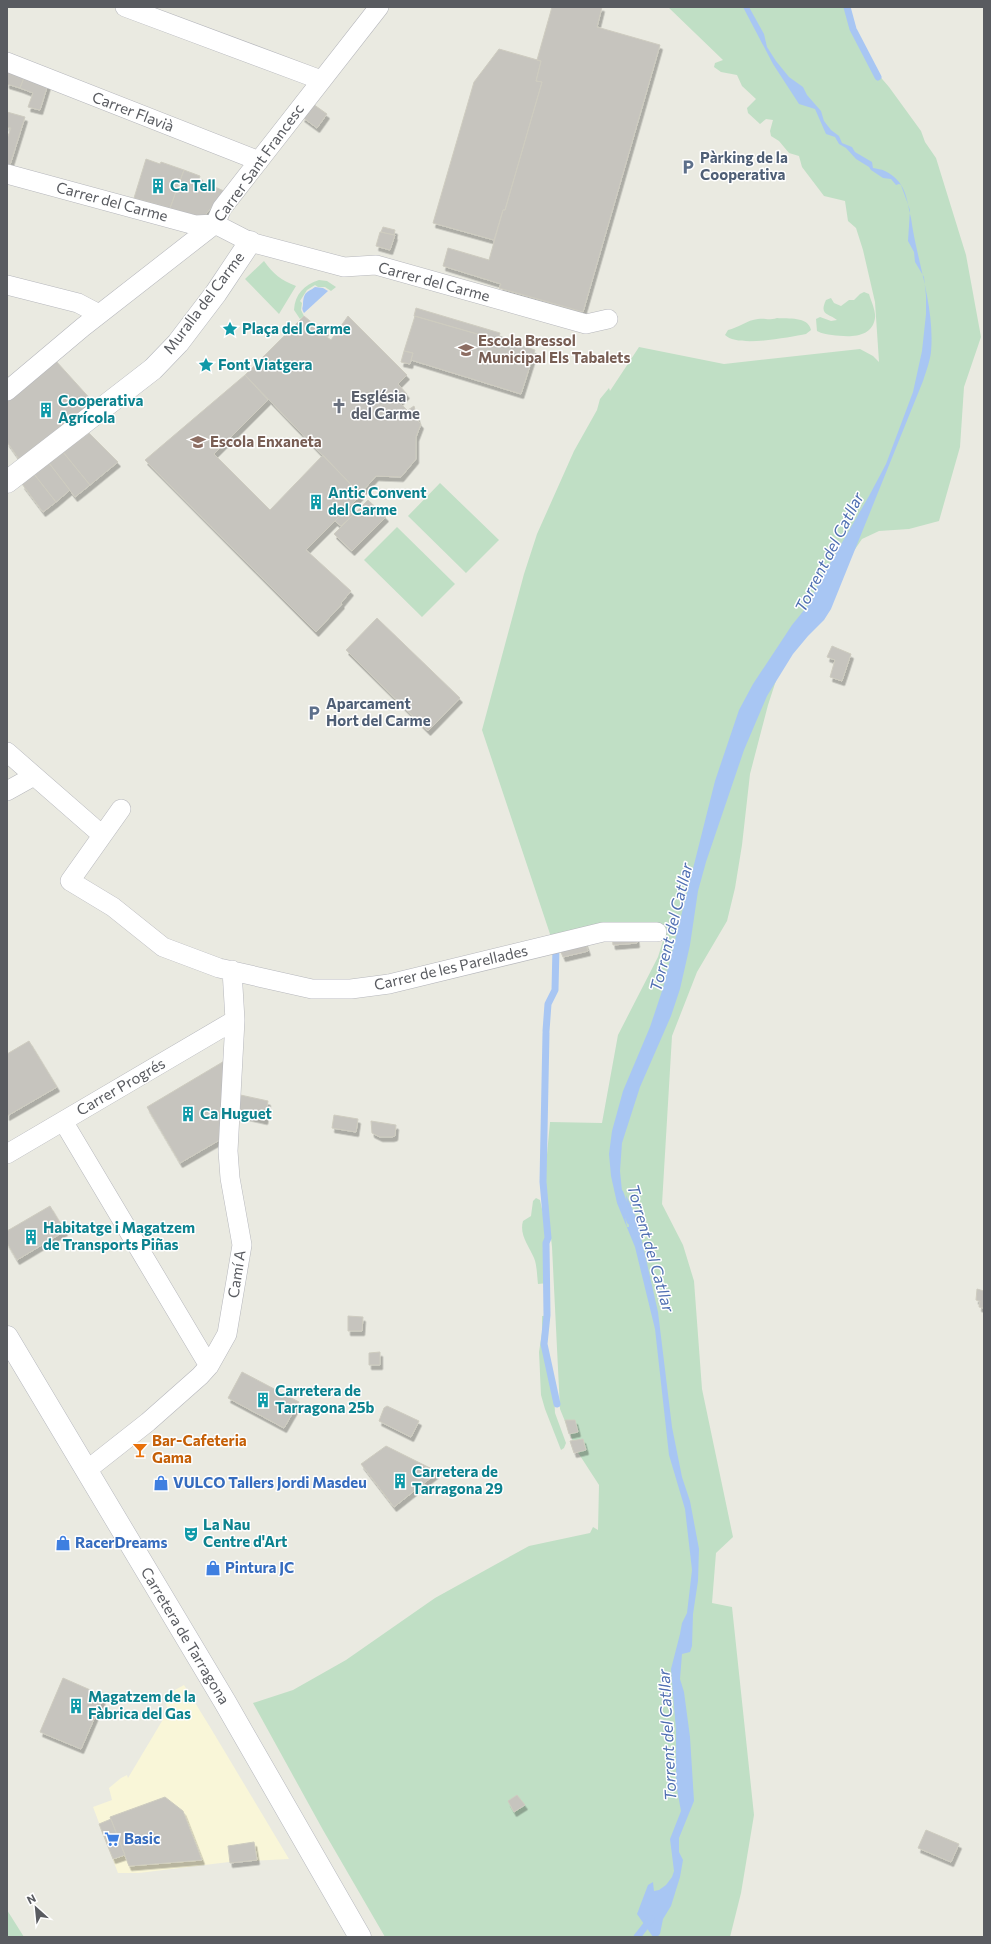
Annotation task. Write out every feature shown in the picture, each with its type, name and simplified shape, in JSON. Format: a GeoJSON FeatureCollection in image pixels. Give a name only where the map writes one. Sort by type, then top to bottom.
{"type":"FeatureCollection","features":[{"type":"Feature","properties":{"kind":"main road","name":"Muralla del Carme"},"geometry":{"type":"LineString","coordinates":[[7,482],[111,403],[168,353],[178,343],[216,293],[250,242]]}},
{"type":"Feature","properties":{"kind":"main road","name":"Carretera de Tarragona"},"geometry":{"type":"LineString","coordinates":[[7,1337],[308,1844],[360,1937]]}},
{"type":"Feature","properties":{"kind":"street"},"geometry":{"type":"LineString","coordinates":[[125,7],[321,80]]}},
{"type":"Feature","properties":{"kind":"street","name":"Carrer Sant Francesc"},"geometry":{"type":"LineString","coordinates":[[7,391],[99,314],[215,224],[222,208],[379,7]]}},
{"type":"Feature","properties":{"kind":"street","name":"Carrer Flavià"},"geometry":{"type":"LineString","coordinates":[[7,62],[259,161]]}},
{"type":"Feature","properties":{"kind":"street","name":"Carrer del Carme"},"geometry":{"type":"LineString","coordinates":[[7,174],[195,225],[215,224],[250,242],[344,268],[376,265],[586,324],[608,319]]}},
{"type":"Feature","properties":{"kind":"street"},"geometry":{"type":"LineString","coordinates":[[7,285],[78,303],[99,314]]}},
{"type":"Feature","properties":{"kind":"street"},"geometry":{"type":"LineString","coordinates":[[7,752],[102,836]]}},
{"type":"Feature","properties":{"kind":"street"},"geometry":{"type":"LineString","coordinates":[[7,791],[34,776]]}},
{"type":"Feature","properties":{"kind":"street","name":"Carrer de les Parellades"},"geometry":{"type":"LineString","coordinates":[[121,809],[70,880],[113,907],[163,948],[185,957],[232,970],[312,989],[351,989],[390,984],[602,932],[657,932]]}},
{"type":"Feature","properties":{"kind":"street","name":"Camí A"},"geometry":{"type":"LineString","coordinates":[[87,1470],[148,1422],[209,1366],[228,1334],[242,1245],[230,1178],[228,1152],[235,1020],[232,970]]}},
{"type":"Feature","properties":{"kind":"street","name":"Carrer Progrés"},"geometry":{"type":"LineString","coordinates":[[7,1154],[235,1020]]}},
{"type":"Feature","properties":{"kind":"street"},"geometry":{"type":"LineString","coordinates":[[63,1121],[209,1366]]}},
{"type":"Feature","properties":{"kind":"shaded area"},"geometry":{"type":"Polygon","coordinates":[[[184,1685],[289,1859],[229,1862],[139,1873],[118,1873],[93,1807],[112,1800],[109,1788],[121,1778],[127,1775],[128,1778],[168,1711],[164,1696],[184,1685]]]}},
{"type":"Feature","properties":{"kind":"green space"},"geometry":{"type":"Polygon","coordinates":[[[668,7],[845,7],[850,29],[871,66],[889,87],[921,131],[925,142],[936,158],[966,255],[981,337],[964,387],[960,447],[939,521],[909,529],[879,531],[862,539],[786,650],[768,705],[750,774],[742,845],[735,888],[727,921],[697,972],[672,1036],[662,1204],[683,1245],[694,1281],[702,1389],[733,1537],[716,1553],[712,1603],[732,1607],[754,1815],[741,1893],[730,1937],[385,1937],[323,1830],[253,1703],[293,1690],[346,1660],[435,1598],[529,1546],[590,1533],[593,1527],[598,1530],[599,1485],[577,1451],[560,1409],[552,1247],[545,1176],[550,1122],[602,1123],[618,1035],[658,957],[663,941],[661,926],[552,940],[482,730],[524,574],[537,534],[574,451],[597,410],[600,399],[609,388],[610,391],[639,347],[724,364],[860,349],[873,356],[879,362],[875,302],[863,250],[856,228],[848,221],[845,201],[824,196],[802,167],[799,156],[789,153],[779,141],[771,136],[770,131],[773,120],[766,119],[760,124],[748,113],[747,108],[756,99],[742,86],[737,75],[721,72],[714,67],[715,63],[723,60],[668,7]]]}},
{"type":"Feature","properties":{"kind":"green space"},"geometry":{"type":"Polygon","coordinates":[[[264,261],[278,276],[296,286],[279,314],[245,279],[264,261]]]}},
{"type":"Feature","properties":{"kind":"green space"},"geometry":{"type":"Polygon","coordinates":[[[319,280],[327,281],[336,287],[331,291],[325,287],[318,287],[315,285],[307,290],[300,301],[302,303],[301,310],[304,316],[300,319],[294,310],[296,299],[305,287],[319,280]]]}},
{"type":"Feature","properties":{"kind":"green space"},"geometry":{"type":"Polygon","coordinates":[[[864,292],[869,294],[875,312],[873,325],[869,330],[852,336],[832,335],[817,331],[816,319],[820,317],[831,321],[837,320],[824,311],[826,300],[831,298],[834,303],[841,306],[849,300],[854,300],[864,292]]]}},
{"type":"Feature","properties":{"kind":"green space"},"geometry":{"type":"Polygon","coordinates":[[[777,318],[802,320],[806,322],[811,330],[806,334],[752,341],[732,339],[725,335],[728,330],[750,321],[777,318]]]}},
{"type":"Feature","properties":{"kind":"green space"},"geometry":{"type":"Polygon","coordinates":[[[440,483],[499,540],[466,573],[408,516],[440,483]]]}},
{"type":"Feature","properties":{"kind":"green space"},"geometry":{"type":"Polygon","coordinates":[[[397,527],[455,584],[422,617],[364,560],[397,527]]]}},
{"type":"Feature","properties":{"kind":"green space"},"geometry":{"type":"Polygon","coordinates":[[[536,1198],[540,1200],[549,1241],[548,1283],[538,1284],[535,1261],[522,1231],[523,1221],[531,1216],[533,1201],[536,1198]]]}},
{"type":"Feature","properties":{"kind":"green space"},"geometry":{"type":"Polygon","coordinates":[[[542,1316],[548,1316],[545,1327],[545,1341],[553,1372],[555,1413],[566,1443],[564,1448],[561,1450],[541,1395],[539,1352],[542,1333],[542,1316]]]}},
{"type":"Feature","properties":{"kind":"green space"},"geometry":{"type":"Polygon","coordinates":[[[7,1910],[24,1937],[7,1937],[7,1910]]]}},
{"type":"Feature","properties":{"kind":"water"},"geometry":{"type":"Polygon","coordinates":[[[743,7],[749,7],[764,34],[767,47],[776,61],[789,77],[803,87],[807,95],[821,111],[824,121],[831,130],[839,136],[842,143],[852,147],[855,152],[872,162],[873,168],[880,169],[892,175],[901,185],[896,185],[891,179],[883,178],[856,159],[846,148],[839,144],[835,137],[826,134],[815,109],[799,104],[773,64],[743,7]]]}},
{"type":"Feature","properties":{"kind":"water"},"geometry":{"type":"Polygon","coordinates":[[[901,185],[904,190],[908,205],[901,185]]]}},
{"type":"Feature","properties":{"kind":"water"},"geometry":{"type":"Polygon","coordinates":[[[910,213],[923,275],[915,262],[914,252],[908,241],[910,213]]]}},
{"type":"Feature","properties":{"kind":"water"},"geometry":{"type":"Polygon","coordinates":[[[925,284],[932,335],[931,352],[923,381],[831,609],[824,620],[793,654],[767,696],[744,750],[706,862],[698,891],[690,945],[680,989],[671,1016],[640,1087],[622,1143],[620,1171],[627,1227],[629,1227],[626,1195],[637,1219],[658,1312],[672,1427],[682,1477],[690,1501],[699,1549],[698,1581],[693,1614],[692,1646],[690,1652],[682,1654],[680,1679],[684,1692],[690,1737],[694,1801],[679,1838],[679,1852],[683,1860],[680,1877],[671,1906],[663,1919],[660,1934],[657,1937],[653,1937],[637,1914],[648,1885],[653,1882],[654,1891],[659,1890],[666,1885],[672,1877],[674,1871],[670,1839],[681,1811],[676,1784],[676,1730],[671,1669],[682,1623],[687,1613],[692,1570],[685,1509],[669,1455],[655,1329],[635,1247],[617,1203],[611,1176],[609,1154],[612,1131],[623,1091],[650,1027],[663,988],[715,781],[739,710],[753,684],[792,625],[809,604],[818,584],[886,464],[913,392],[922,351],[926,314],[925,284]]]}},
{"type":"Feature","properties":{"kind":"water"},"geometry":{"type":"Polygon","coordinates":[[[315,287],[323,288],[328,291],[304,313],[302,309],[304,297],[306,293],[315,287]]]}},
{"type":"Feature","properties":{"kind":"building"},"geometry":{"type":"Polygon","coordinates":[[[552,7],[602,7],[597,27],[660,45],[583,312],[499,288],[501,284],[443,266],[448,248],[489,260],[542,82],[536,81],[541,61],[537,60],[552,7]]]}},
{"type":"Feature","properties":{"kind":"building"},"geometry":{"type":"Polygon","coordinates":[[[499,49],[541,61],[536,81],[542,82],[505,210],[503,210],[494,240],[433,223],[474,82],[499,49]]]}},
{"type":"Feature","properties":{"kind":"building"},"geometry":{"type":"Polygon","coordinates":[[[7,68],[25,75],[20,88],[7,84],[7,68]]]}},
{"type":"Feature","properties":{"kind":"building"},"geometry":{"type":"Polygon","coordinates":[[[25,75],[48,84],[40,110],[28,107],[33,93],[20,88],[25,75]]]}},
{"type":"Feature","properties":{"kind":"building"},"geometry":{"type":"Polygon","coordinates":[[[313,104],[327,114],[317,128],[302,117],[313,104]]]}},
{"type":"Feature","properties":{"kind":"building"},"geometry":{"type":"Polygon","coordinates":[[[7,112],[25,117],[10,165],[7,164],[7,139],[11,128],[7,127],[7,112]]]}},
{"type":"Feature","properties":{"kind":"building","name":"Ca Tell"},"geometry":{"type":"Polygon","coordinates":[[[146,159],[160,164],[161,162],[184,170],[170,208],[134,198],[146,159]]]}},
{"type":"Feature","properties":{"kind":"building"},"geometry":{"type":"Polygon","coordinates":[[[184,170],[200,176],[199,180],[224,191],[203,218],[170,208],[184,170]]]}},
{"type":"Feature","properties":{"kind":"building"},"geometry":{"type":"Polygon","coordinates":[[[383,227],[395,230],[394,235],[381,232],[383,227]]]}},
{"type":"Feature","properties":{"kind":"building"},"geometry":{"type":"Polygon","coordinates":[[[380,232],[395,235],[390,250],[376,246],[380,232]]]}},
{"type":"Feature","properties":{"kind":"building"},"geometry":{"type":"Polygon","coordinates":[[[416,308],[500,333],[498,340],[414,316],[416,308]]]}},
{"type":"Feature","properties":{"kind":"building","name":"Església del Carme"},"geometry":{"type":"Polygon","coordinates":[[[304,316],[321,330],[323,329],[326,331],[323,334],[331,340],[348,316],[407,375],[398,384],[407,394],[399,402],[421,424],[416,437],[416,459],[401,477],[376,476],[360,494],[245,375],[304,316]]]}},
{"type":"Feature","properties":{"kind":"building"},"geometry":{"type":"Polygon","coordinates":[[[415,316],[498,340],[499,338],[535,350],[521,394],[411,360],[413,353],[404,351],[415,316]]]}},
{"type":"Feature","properties":{"kind":"building"},"geometry":{"type":"Polygon","coordinates":[[[404,351],[413,353],[410,364],[401,362],[404,351]]]}},
{"type":"Feature","properties":{"kind":"building","name":"Cooperativa Agrícola"},"geometry":{"type":"Polygon","coordinates":[[[56,361],[94,403],[19,459],[7,442],[7,400],[56,361]]]}},
{"type":"Feature","properties":{"kind":"building","name":"Antic Convent del Carme"},"geometry":{"type":"Polygon","coordinates":[[[245,375],[268,400],[214,454],[270,510],[323,455],[361,495],[306,550],[351,591],[341,603],[342,604],[316,632],[145,460],[245,375]]]}},
{"type":"Feature","properties":{"kind":"building"},"geometry":{"type":"Polygon","coordinates":[[[414,406],[418,421],[408,410],[414,406]]]}},
{"type":"Feature","properties":{"kind":"building"},"geometry":{"type":"Polygon","coordinates":[[[89,433],[118,462],[90,485],[63,452],[89,433]]]}},
{"type":"Feature","properties":{"kind":"building"},"geometry":{"type":"Polygon","coordinates":[[[63,452],[90,485],[75,497],[49,463],[63,452]]]}},
{"type":"Feature","properties":{"kind":"building"},"geometry":{"type":"Polygon","coordinates":[[[49,463],[70,490],[56,502],[34,474],[49,463]]]}},
{"type":"Feature","properties":{"kind":"building"},"geometry":{"type":"Polygon","coordinates":[[[34,474],[56,502],[43,512],[22,484],[34,474]]]}},
{"type":"Feature","properties":{"kind":"building"},"geometry":{"type":"Polygon","coordinates":[[[368,500],[386,517],[352,551],[334,534],[368,500]]]}},
{"type":"Feature","properties":{"kind":"building"},"geometry":{"type":"Polygon","coordinates":[[[347,509],[353,515],[341,526],[335,521],[347,509]]]}},
{"type":"Feature","properties":{"kind":"building"},"geometry":{"type":"Polygon","coordinates":[[[377,618],[460,698],[428,731],[346,650],[377,618]]]}},
{"type":"Feature","properties":{"kind":"building"},"geometry":{"type":"Polygon","coordinates":[[[832,646],[851,654],[842,681],[830,677],[835,660],[827,657],[832,646]]]}},
{"type":"Feature","properties":{"kind":"building"},"geometry":{"type":"Polygon","coordinates":[[[636,935],[637,943],[613,945],[612,936],[636,935]]]}},
{"type":"Feature","properties":{"kind":"building"},"geometry":{"type":"Polygon","coordinates":[[[584,940],[588,951],[563,957],[559,947],[584,940]]]}},
{"type":"Feature","properties":{"kind":"building"},"geometry":{"type":"Polygon","coordinates":[[[29,1041],[57,1087],[7,1116],[7,1054],[29,1041]]]}},
{"type":"Feature","properties":{"kind":"building","name":"Ca Huguet"},"geometry":{"type":"Polygon","coordinates":[[[226,1060],[223,1138],[180,1163],[147,1107],[226,1060]]]}},
{"type":"Feature","properties":{"kind":"building"},"geometry":{"type":"Polygon","coordinates":[[[236,1094],[268,1101],[265,1120],[234,1113],[236,1094]]]}},
{"type":"Feature","properties":{"kind":"building"},"geometry":{"type":"Polygon","coordinates":[[[334,1115],[358,1119],[356,1132],[332,1128],[334,1115]]]}},
{"type":"Feature","properties":{"kind":"building"},"geometry":{"type":"Polygon","coordinates":[[[371,1121],[396,1125],[395,1136],[380,1137],[372,1133],[371,1121]]]}},
{"type":"Feature","properties":{"kind":"building","name":"Habitatge i Magatzem de Transports Piñas"},"geometry":{"type":"Polygon","coordinates":[[[50,1206],[65,1231],[17,1260],[7,1243],[7,1231],[50,1206]]]}},
{"type":"Feature","properties":{"kind":"building"},"geometry":{"type":"Polygon","coordinates":[[[977,1289],[984,1291],[984,1308],[979,1307],[980,1301],[976,1300],[977,1289]]]}},
{"type":"Feature","properties":{"kind":"building"},"geometry":{"type":"Polygon","coordinates":[[[348,1316],[363,1317],[362,1331],[348,1331],[348,1316]]]}},
{"type":"Feature","properties":{"kind":"building"},"geometry":{"type":"Polygon","coordinates":[[[380,1352],[380,1365],[369,1365],[369,1353],[380,1352]]]}},
{"type":"Feature","properties":{"kind":"building","name":"Carretera de Tarragona 25b"},"geometry":{"type":"Polygon","coordinates":[[[242,1372],[299,1402],[284,1428],[228,1398],[242,1372]]]}},
{"type":"Feature","properties":{"kind":"building"},"geometry":{"type":"Polygon","coordinates":[[[387,1406],[419,1421],[411,1437],[379,1421],[384,1408],[387,1406]]]}},
{"type":"Feature","properties":{"kind":"building"},"geometry":{"type":"Polygon","coordinates":[[[565,1420],[575,1420],[578,1432],[569,1434],[565,1420]]]}},
{"type":"Feature","properties":{"kind":"building"},"geometry":{"type":"Polygon","coordinates":[[[583,1439],[586,1450],[574,1453],[570,1441],[583,1439]]]}},
{"type":"Feature","properties":{"kind":"building","name":"Carretera de Tarragona 29"},"geometry":{"type":"Polygon","coordinates":[[[386,1446],[438,1472],[394,1507],[361,1464],[386,1446]]]}},
{"type":"Feature","properties":{"kind":"building","name":"Magatzem de la Fàbrica del Gas"},"geometry":{"type":"Polygon","coordinates":[[[63,1678],[104,1696],[81,1749],[40,1732],[63,1678]]]}},
{"type":"Feature","properties":{"kind":"building"},"geometry":{"type":"Polygon","coordinates":[[[517,1795],[525,1805],[514,1812],[508,1801],[517,1795]]]}},
{"type":"Feature","properties":{"kind":"building"},"geometry":{"type":"Polygon","coordinates":[[[165,1797],[183,1811],[202,1860],[129,1866],[110,1817],[165,1797]]]}},
{"type":"Feature","properties":{"kind":"building","name":"Basic"},"geometry":{"type":"Polygon","coordinates":[[[111,1819],[125,1855],[113,1859],[99,1824],[111,1819]]]}},
{"type":"Feature","properties":{"kind":"building"},"geometry":{"type":"Polygon","coordinates":[[[926,1830],[959,1844],[951,1862],[918,1848],[926,1830]]]}},
{"type":"Feature","properties":{"kind":"building"},"geometry":{"type":"Polygon","coordinates":[[[254,1842],[257,1860],[230,1863],[228,1846],[254,1842]]]}},
{"type":"Feature","properties":{"kind":"waterway"},"geometry":{"type":"LineString","coordinates":[[847,7],[853,29],[878,77]]}},
{"type":"Feature","properties":{"kind":"waterway"},"geometry":{"type":"LineString","coordinates":[[546,1031],[548,1004],[555,990],[556,947]]}},
{"type":"Feature","properties":{"kind":"waterway"},"geometry":{"type":"LineString","coordinates":[[546,1033],[543,1182],[548,1238],[546,1243],[547,1315],[544,1344],[557,1404]]}},
{"type":"Feature","properties":{"kind":"waterway","name":"Torrent del Catllar"},"geometry":{"type":"LineString","coordinates":[[620,1193],[630,1221]]}},
{"type":"Feature","properties":{"kind":"waterway","name":"Torrent del Catllar"},"geometry":{"type":"LineString","coordinates":[[637,1937],[651,1919]]}},
{"type":"Feature","properties":{"kind":"place","name":"Pàrking de la Cooperativa"},"geometry":{"type":"Point","coordinates":[688,167]}},
{"type":"Feature","properties":{"kind":"place","name":"Ca Tell"},"geometry":{"type":"Point","coordinates":[158,186]}},
{"type":"Feature","properties":{"kind":"place","name":"Plaça del Carme"},"geometry":{"type":"Point","coordinates":[230,329]}},
{"type":"Feature","properties":{"kind":"place","name":"Escola Bressol Municipal Els Tabalets"},"geometry":{"type":"Point","coordinates":[466,350]}},
{"type":"Feature","properties":{"kind":"place","name":"Font Viatgera"},"geometry":{"type":"Point","coordinates":[206,365]}},
{"type":"Feature","properties":{"kind":"place","name":"Església del Carme"},"geometry":{"type":"Point","coordinates":[339,406]}},
{"type":"Feature","properties":{"kind":"place","name":"Cooperativa Agrícola"},"geometry":{"type":"Point","coordinates":[46,410]}},
{"type":"Feature","properties":{"kind":"place","name":"Escola Enxaneta"},"geometry":{"type":"Point","coordinates":[198,442]}},
{"type":"Feature","properties":{"kind":"place","name":"Antic Convent del Carme"},"geometry":{"type":"Point","coordinates":[316,502]}},
{"type":"Feature","properties":{"kind":"place","name":"Aparcament Hort del Carme"},"geometry":{"type":"Point","coordinates":[314,713]}},
{"type":"Feature","properties":{"kind":"place","name":"Ca Huguet"},"geometry":{"type":"Point","coordinates":[188,1114]}},
{"type":"Feature","properties":{"kind":"place","name":"Habitatge i Magatzem de Transports Piñas"},"geometry":{"type":"Point","coordinates":[31,1237]}},
{"type":"Feature","properties":{"kind":"place","name":"Carretera de Tarragona 25b"},"geometry":{"type":"Point","coordinates":[263,1400]}},
{"type":"Feature","properties":{"kind":"place","name":"Bar-Cafeteria Gama"},"geometry":{"type":"Point","coordinates":[140,1450]}},
{"type":"Feature","properties":{"kind":"place","name":"Carretera de Tarragona 29"},"geometry":{"type":"Point","coordinates":[400,1481]}},
{"type":"Feature","properties":{"kind":"place","name":"VULCO Tallers Jordi Masdeu"},"geometry":{"type":"Point","coordinates":[161,1483]}},
{"type":"Feature","properties":{"kind":"place","name":"La Nau Centre d'Art"},"geometry":{"type":"Point","coordinates":[191,1534]}},
{"type":"Feature","properties":{"kind":"place","name":"RacerDreams"},"geometry":{"type":"Point","coordinates":[63,1543]}},
{"type":"Feature","properties":{"kind":"place","name":"Pintura JC"},"geometry":{"type":"Point","coordinates":[213,1568]}},
{"type":"Feature","properties":{"kind":"place","name":"Magatzem de la Fàbrica del Gas"},"geometry":{"type":"Point","coordinates":[76,1706]}},
{"type":"Feature","properties":{"kind":"place","name":"Basic"},"geometry":{"type":"Point","coordinates":[112,1839]}}]}
